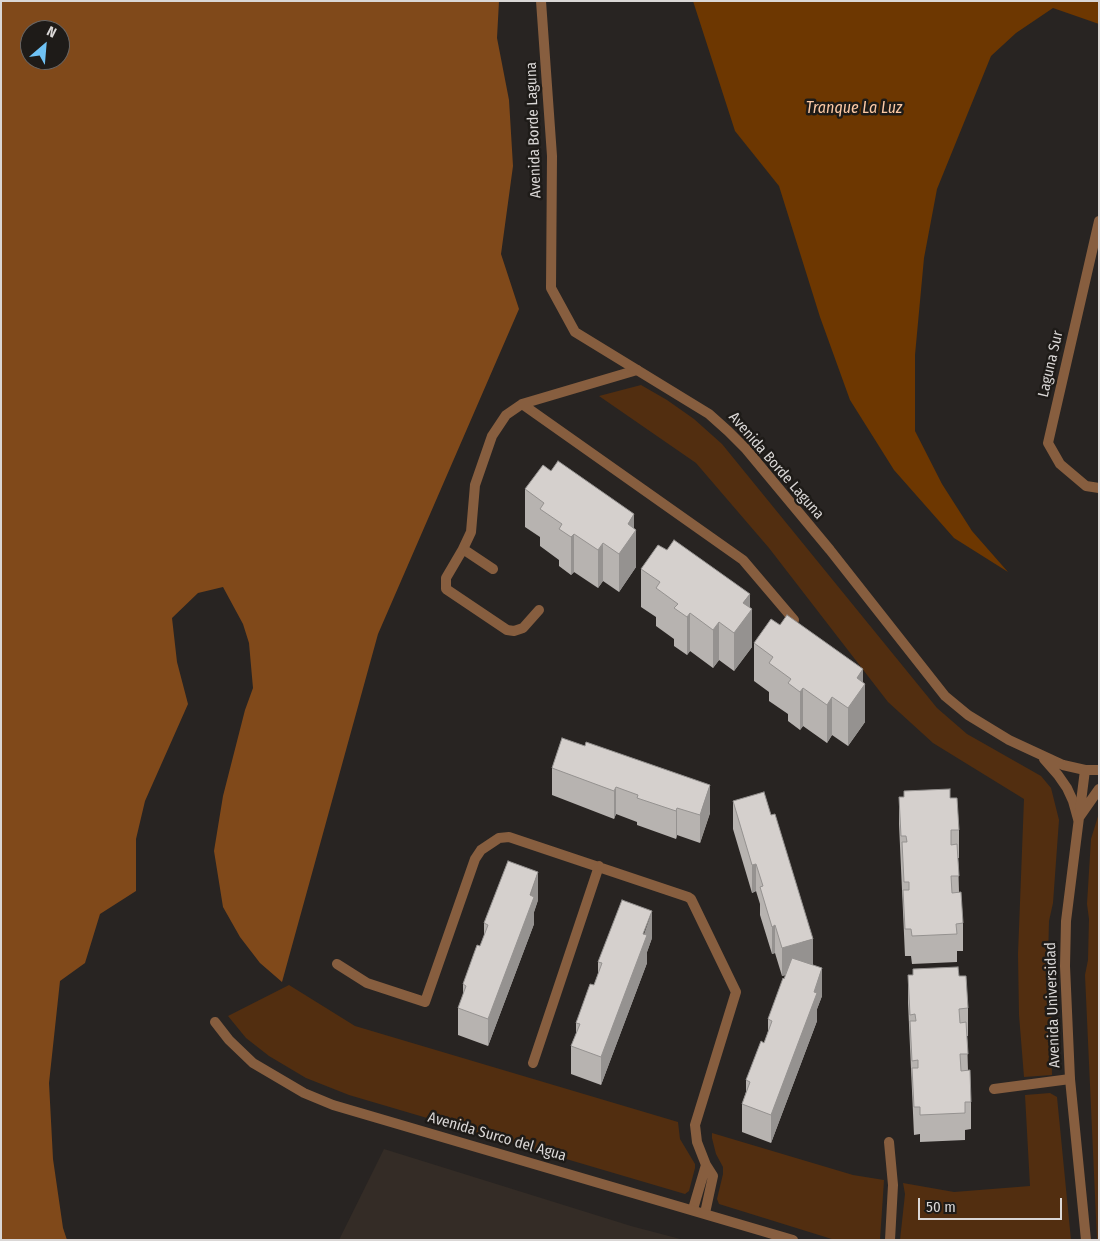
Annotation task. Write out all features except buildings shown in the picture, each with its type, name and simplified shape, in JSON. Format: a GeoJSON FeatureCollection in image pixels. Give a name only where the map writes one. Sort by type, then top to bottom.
{"type":"FeatureCollection","features":[{"type":"Feature","properties":{"kind":"street","name":"Avenida Borde Laguna"},"geometry":{"type":"LineString","coordinates":[[541,1],[552,156],[551,288],[575,332],[709,414],[728,430],[830,550],[945,696],[968,715],[1009,740],[1063,765],[1085,770],[1099,770]]}},
{"type":"Feature","properties":{"kind":"street","name":"Laguna Sur"},"geometry":{"type":"LineString","coordinates":[[1099,221],[1048,443],[1060,464],[1086,486],[1099,488]]}},
{"type":"Feature","properties":{"kind":"street"},"geometry":{"type":"LineString","coordinates":[[539,610],[523,628],[514,631],[507,630],[446,589],[446,578],[471,532],[475,485],[492,436],[506,415],[522,404],[637,370]]}},
{"type":"Feature","properties":{"kind":"street"},"geometry":{"type":"LineString","coordinates":[[522,404],[743,560],[794,620]]}},
{"type":"Feature","properties":{"kind":"street"},"geometry":{"type":"LineString","coordinates":[[463,549],[493,569]]}},
{"type":"Feature","properties":{"kind":"street"},"geometry":{"type":"LineString","coordinates":[[1038,753],[1052,767],[1067,788],[1078,819]]}},
{"type":"Feature","properties":{"kind":"street","name":"Avenida Universidad"},"geometry":{"type":"LineString","coordinates":[[1085,770],[1066,921],[1066,966],[1070,1079],[1086,1240]]}},
{"type":"Feature","properties":{"kind":"street"},"geometry":{"type":"LineString","coordinates":[[1078,819],[1099,789]]}},
{"type":"Feature","properties":{"kind":"street"},"geometry":{"type":"LineString","coordinates":[[336,964],[367,982],[425,1002],[475,859],[490,842],[499,838],[510,837],[691,899],[736,992],[694,1125],[697,1142],[706,1165],[712,1172],[713,1179],[705,1213]]}},
{"type":"Feature","properties":{"kind":"street"},"geometry":{"type":"LineString","coordinates":[[533,1063],[598,866]]}},
{"type":"Feature","properties":{"kind":"street","name":"Avenida Surco del Agua"},"geometry":{"type":"LineString","coordinates":[[215,1022],[229,1040],[254,1063],[304,1093],[334,1105],[693,1209],[793,1240]]}},
{"type":"Feature","properties":{"kind":"street"},"geometry":{"type":"LineString","coordinates":[[994,1089],[1070,1079]]}},
{"type":"Feature","properties":{"kind":"street"},"geometry":{"type":"LineString","coordinates":[[889,1142],[893,1185],[890,1240]]}},
{"type":"Feature","properties":{"kind":"street"},"geometry":{"type":"LineString","coordinates":[[693,1209],[706,1165]]}},
{"type":"Feature","properties":{"kind":"shaded area"},"geometry":{"type":"Polygon","coordinates":[[[1,1],[499,1],[497,38],[509,100],[513,166],[501,254],[519,309],[378,634],[282,982],[260,963],[240,937],[223,907],[214,851],[223,796],[245,710],[253,688],[249,643],[243,624],[223,587],[198,593],[172,618],[177,662],[188,704],[145,801],[136,839],[136,891],[100,914],[85,963],[60,981],[49,1083],[53,1159],[63,1228],[67,1240],[1,1240],[1,1]]]}},
{"type":"Feature","properties":{"kind":"shaded area"},"geometry":{"type":"Polygon","coordinates":[[[641,385],[694,419],[722,444],[937,708],[967,734],[1041,776],[1051,788],[1059,820],[1053,903],[1049,921],[1048,961],[1051,973],[1052,1075],[1024,1077],[1019,1015],[1018,954],[1024,799],[933,743],[888,702],[769,548],[696,463],[599,396],[641,385]]]}},
{"type":"Feature","properties":{"kind":"shaded area"},"geometry":{"type":"Polygon","coordinates":[[[1099,813],[1099,1240],[1097,1240],[1085,975],[1088,960],[1089,919],[1087,904],[1091,839],[1099,813]]]}},
{"type":"Feature","properties":{"kind":"shaded area"},"geometry":{"type":"Polygon","coordinates":[[[289,985],[355,1026],[678,1122],[680,1139],[695,1164],[689,1191],[685,1194],[349,1095],[306,1078],[269,1056],[246,1038],[228,1016],[289,985]]]}},
{"type":"Feature","properties":{"kind":"shaded area"},"geometry":{"type":"Polygon","coordinates":[[[1050,1093],[1057,1097],[1071,1240],[900,1240],[905,1194],[903,1183],[954,1192],[1030,1186],[1025,1095],[1050,1093]]]}},
{"type":"Feature","properties":{"kind":"shaded area"},"geometry":{"type":"Polygon","coordinates":[[[712,1133],[853,1175],[884,1180],[880,1240],[835,1240],[719,1204],[717,1199],[723,1167],[716,1154],[712,1133]]]}},
{"type":"Feature","properties":{"kind":"shaded area"},"geometry":{"type":"Polygon","coordinates":[[[384,1149],[631,1226],[684,1240],[339,1240],[384,1149]]]}},
{"type":"Feature","properties":{"kind":"water","name":"Tranque La Luz"},"geometry":{"type":"Polygon","coordinates":[[[693,1],[1099,1],[1099,24],[1053,8],[1016,33],[991,56],[937,189],[924,258],[915,355],[915,431],[942,484],[972,531],[1008,572],[954,538],[894,470],[850,400],[820,317],[779,186],[735,131],[693,1]]]}}]}
